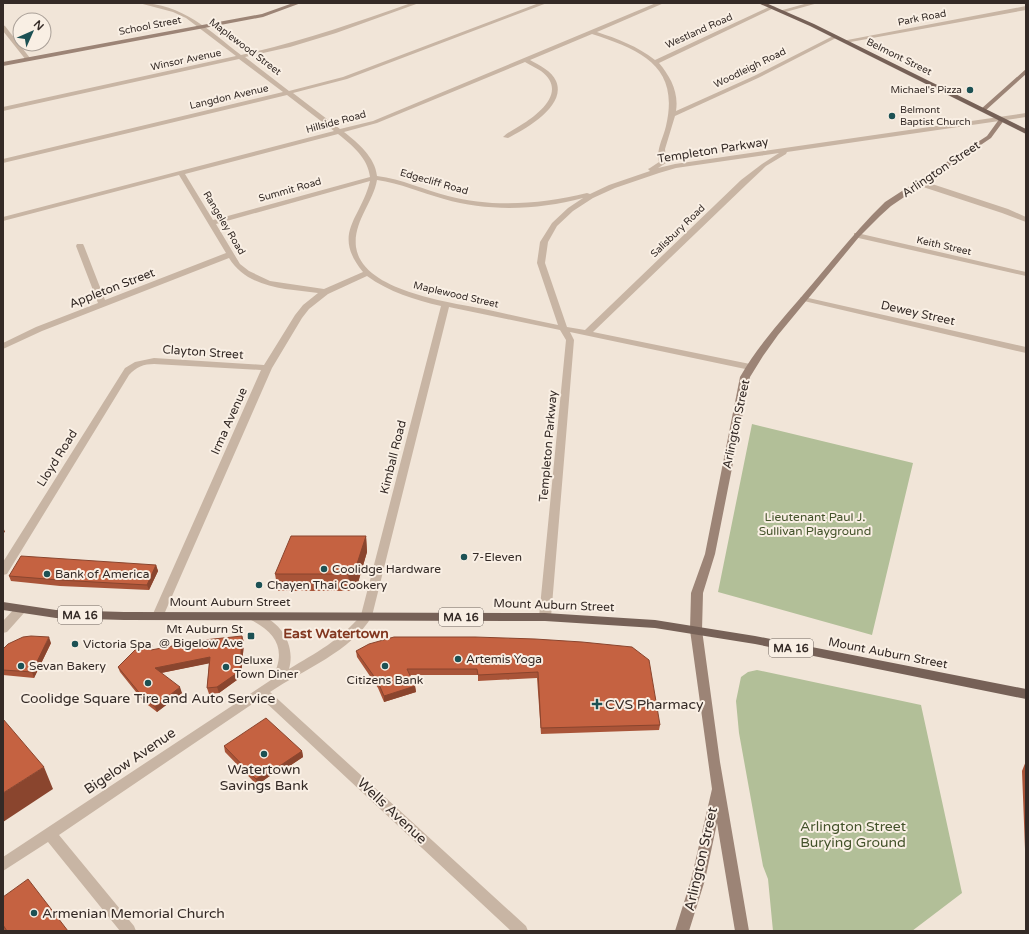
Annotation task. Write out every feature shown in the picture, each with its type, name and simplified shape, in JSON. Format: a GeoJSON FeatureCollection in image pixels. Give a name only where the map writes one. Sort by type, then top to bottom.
{"type":"FeatureCollection","features":[{"type":"Feature","properties":{"kind":"main road","name":"Belmont Street"},"geometry":{"type":"LineString","coordinates":[[761,3],[782,11],[845,41],[1026,132]]}},
{"type":"Feature","properties":{"kind":"main road","name":"Mount Auburn Street"},"geometry":{"type":"LineString","coordinates":[[3,606],[20,610],[90,615],[255,617],[545,617],[655,624],[696,630],[1026,694]]}},
{"type":"Feature","properties":{"kind":"street","name":"Maplewood Street"},"geometry":{"type":"LineString","coordinates":[[142,3],[182,14],[201,26],[340,132],[350,140],[363,155],[373,171],[374,178],[373,185],[354,226],[352,247],[355,256],[368,273],[379,281],[408,294],[445,304],[750,367]]}},
{"type":"Feature","properties":{"kind":"street"},"geometry":{"type":"LineString","coordinates":[[159,7],[170,3]]}},
{"type":"Feature","properties":{"kind":"street","name":"School Street"},"geometry":{"type":"LineString","coordinates":[[3,64],[267,14],[298,3]]}},
{"type":"Feature","properties":{"kind":"street","name":"Winsor Avenue"},"geometry":{"type":"LineString","coordinates":[[3,110],[241,57],[328,34],[416,3]]}},
{"type":"Feature","properties":{"kind":"street","name":"Langdon Avenue"},"geometry":{"type":"LineString","coordinates":[[3,161],[288,93],[359,74],[544,3]]}},
{"type":"Feature","properties":{"kind":"street","name":"Hillside Road"},"geometry":{"type":"LineString","coordinates":[[3,219],[340,132],[390,117],[661,3]]}},
{"type":"Feature","properties":{"kind":"street"},"geometry":{"type":"LineString","coordinates":[[782,11],[815,3]]}},
{"type":"Feature","properties":{"kind":"street","name":"Westland Road"},"geometry":{"type":"LineString","coordinates":[[655,62],[773,8]]}},
{"type":"Feature","properties":{"kind":"street","name":"Park Road"},"geometry":{"type":"LineString","coordinates":[[845,41],[1026,8]]}},
{"type":"Feature","properties":{"kind":"street"},"geometry":{"type":"LineString","coordinates":[[3,27],[28,59]]}},
{"type":"Feature","properties":{"kind":"street","name":"Edgecliff Road"},"geometry":{"type":"LineString","coordinates":[[374,178],[395,181],[462,201],[496,205],[529,204],[564,200],[615,185],[657,167],[662,163],[660,149],[672,115],[674,96],[671,85],[664,72],[655,62],[626,44],[592,32]]}},
{"type":"Feature","properties":{"kind":"street","name":"Woodleigh Road"},"geometry":{"type":"LineString","coordinates":[[672,115],[756,77],[835,37]]}},
{"type":"Feature","properties":{"kind":"street"},"geometry":{"type":"LineString","coordinates":[[506,138],[543,113],[549,106],[555,91],[555,84],[549,73],[543,68],[526,60]]}},
{"type":"Feature","properties":{"kind":"street"},"geometry":{"type":"LineString","coordinates":[[983,110],[1026,71]]}},
{"type":"Feature","properties":{"kind":"street","name":"Templeton Parkway"},"geometry":{"type":"LineString","coordinates":[[545,617],[570,340],[564,329],[541,263],[540,252],[549,232],[567,213],[588,198],[615,185],[675,166],[1026,115]]}},
{"type":"Feature","properties":{"kind":"street","name":"Arlington Street"},"geometry":{"type":"LineString","coordinates":[[742,931],[698,658],[696,630],[698,593],[710,554],[745,377],[750,367],[857,235],[888,204],[989,137],[1002,119]]}},
{"type":"Feature","properties":{"kind":"street","name":"Salisbury Road"},"geometry":{"type":"LineString","coordinates":[[587,334],[744,182],[764,164],[788,150]]}},
{"type":"Feature","properties":{"kind":"street","name":"Rangeley Road"},"geometry":{"type":"LineString","coordinates":[[181,173],[237,265],[243,271],[259,281],[325,292]]}},
{"type":"Feature","properties":{"kind":"street","name":"Summit Road"},"geometry":{"type":"LineString","coordinates":[[212,223],[374,178]]}},
{"type":"Feature","properties":{"kind":"street"},"geometry":{"type":"LineString","coordinates":[[920,183],[1005,211],[1026,220]]}},
{"type":"Feature","properties":{"kind":"street","name":"Keith Street"},"geometry":{"type":"LineString","coordinates":[[857,235],[1026,274]]}},
{"type":"Feature","properties":{"kind":"street"},"geometry":{"type":"LineString","coordinates":[[80,246],[102,304]]}},
{"type":"Feature","properties":{"kind":"street","name":"Appleton Street"},"geometry":{"type":"LineString","coordinates":[[3,346],[39,329],[231,254]]}},
{"type":"Feature","properties":{"kind":"street","name":"Irma Avenue"},"geometry":{"type":"LineString","coordinates":[[158,616],[267,368],[298,318],[311,303],[325,292],[368,273]]}},
{"type":"Feature","properties":{"kind":"street","name":"Dewey Street"},"geometry":{"type":"LineString","coordinates":[[804,299],[1026,350]]}},
{"type":"Feature","properties":{"kind":"street","name":"Kimball Road"},"geometry":{"type":"LineString","coordinates":[[366,616],[445,304]]}},
{"type":"Feature","properties":{"kind":"street","name":"Clayton Street"},"geometry":{"type":"LineString","coordinates":[[138,363],[154,361],[267,368]]}},
{"type":"Feature","properties":{"kind":"street","name":"Lloyd Road"},"geometry":{"type":"LineString","coordinates":[[3,571],[125,373],[130,367],[138,363]]}},
{"type":"Feature","properties":{"kind":"street"},"geometry":{"type":"LineString","coordinates":[[3,629],[20,610]]}},
{"type":"Feature","properties":{"kind":"street","name":"Bigelow Avenue"},"geometry":{"type":"LineString","coordinates":[[3,865],[274,684],[347,638],[358,628],[366,616]]}},
{"type":"Feature","properties":{"kind":"street","name":"Bigelow Avenue"},"geometry":{"type":"LineString","coordinates":[[255,617],[263,620],[276,631],[283,642],[285,649],[285,663],[280,677],[274,684]]}},
{"type":"Feature","properties":{"kind":"street","name":"Wells Avenue"},"geometry":{"type":"LineString","coordinates":[[262,692],[521,931]]}},
{"type":"Feature","properties":{"kind":"street","name":"Arlington Street"},"geometry":{"type":"LineString","coordinates":[[682,931],[704,857],[718,786]]}},
{"type":"Feature","properties":{"kind":"street"},"geometry":{"type":"LineString","coordinates":[[50,834],[129,931]]}},
{"type":"Feature","properties":{"kind":"green space","name":"Lieutenant Paul J. Sullivan Playground"},"geometry":{"type":"Polygon","coordinates":[[[752,424],[913,463],[872,635],[718,592],[752,424]]]}},
{"type":"Feature","properties":{"kind":"green space","name":"Arlington Street Burying Ground"},"geometry":{"type":"Polygon","coordinates":[[[757,670],[921,705],[962,893],[912,931],[773,931],[768,879],[763,866],[739,733],[736,701],[741,677],[748,672],[757,670]]]}},
{"type":"Feature","properties":{"kind":"building"},"geometry":{"type":"Polygon","coordinates":[[[291,536],[366,536],[355,570],[348,574],[275,574],[291,536]]]}},
{"type":"Feature","properties":{"kind":"building"},"geometry":{"type":"Polygon","coordinates":[[[21,556],[156,565],[147,585],[9,576],[21,556]]]}},
{"type":"Feature","properties":{"kind":"building"},"geometry":{"type":"Polygon","coordinates":[[[242,636],[240,671],[217,687],[207,688],[210,657],[155,668],[180,687],[155,707],[142,696],[118,667],[140,645],[152,645],[151,650],[204,640],[242,636]]]}},
{"type":"Feature","properties":{"kind":"building","name":"Sevan Bakery"},"geometry":{"type":"Polygon","coordinates":[[[23,637],[49,637],[32,672],[3,670],[3,649],[8,644],[23,637]]]}},
{"type":"Feature","properties":{"kind":"building"},"geometry":{"type":"Polygon","coordinates":[[[394,637],[535,639],[632,647],[649,660],[660,725],[541,728],[538,672],[478,675],[477,669],[407,669],[415,686],[384,696],[378,682],[356,651],[369,644],[394,637]]]}},
{"type":"Feature","properties":{"kind":"building","name":"Watertown Savings Bank"},"geometry":{"type":"Polygon","coordinates":[[[266,718],[302,751],[275,769],[273,768],[256,779],[224,746],[266,718]]]}},
{"type":"Feature","properties":{"kind":"building"},"geometry":{"type":"Polygon","coordinates":[[[3,719],[44,767],[3,793],[3,719]]]}},
{"type":"Feature","properties":{"kind":"building"},"geometry":{"type":"Polygon","coordinates":[[[28,879],[68,931],[7,931],[3,925],[3,897],[28,879]]]}},
{"type":"Feature","properties":{"kind":"place","name":"Michael's Pizza"},"geometry":{"type":"Point","coordinates":[970,90]}},
{"type":"Feature","properties":{"kind":"place","name":"Belmont Baptist Church"},"geometry":{"type":"Point","coordinates":[892,116]}},
{"type":"Feature","properties":{"kind":"place","name":"7-Eleven"},"geometry":{"type":"Point","coordinates":[464,557]}},
{"type":"Feature","properties":{"kind":"place","name":"Coolidge Hardware"},"geometry":{"type":"Point","coordinates":[324,569]}},
{"type":"Feature","properties":{"kind":"place","name":"Bank of America"},"geometry":{"type":"Point","coordinates":[47,574]}},
{"type":"Feature","properties":{"kind":"place","name":"Chayen Thai Cookery"},"geometry":{"type":"Point","coordinates":[259,585]}},
{"type":"Feature","properties":{"kind":"place","name":"Mt Auburn St @ Bigelow Ave"},"geometry":{"type":"Point","coordinates":[251,636]}},
{"type":"Feature","properties":{"kind":"place","name":"Victoria Spa"},"geometry":{"type":"Point","coordinates":[75,644]}},
{"type":"Feature","properties":{"kind":"place","name":"Artemis Yoga"},"geometry":{"type":"Point","coordinates":[458,659]}},
{"type":"Feature","properties":{"kind":"place","name":"Sevan Bakery"},"geometry":{"type":"Point","coordinates":[21,666]}},
{"type":"Feature","properties":{"kind":"place","name":"Citizens Bank"},"geometry":{"type":"Point","coordinates":[385,666]}},
{"type":"Feature","properties":{"kind":"place","name":"Deluxe Town Diner"},"geometry":{"type":"Point","coordinates":[226,667]}},
{"type":"Feature","properties":{"kind":"place","name":"Coolidge Square Tire and Auto Service"},"geometry":{"type":"Point","coordinates":[148,683]}},
{"type":"Feature","properties":{"kind":"place","name":"CVS Pharmacy"},"geometry":{"type":"Point","coordinates":[597,704]}},
{"type":"Feature","properties":{"kind":"place","name":"Watertown Savings Bank"},"geometry":{"type":"Point","coordinates":[264,754]}},
{"type":"Feature","properties":{"kind":"place","name":"Armenian Memorial Church"},"geometry":{"type":"Point","coordinates":[34,913]}},
{"type":"Feature","properties":{"kind":"district","name":"East Watertown"},"geometry":{"type":"Point","coordinates":[336,633]}}]}
